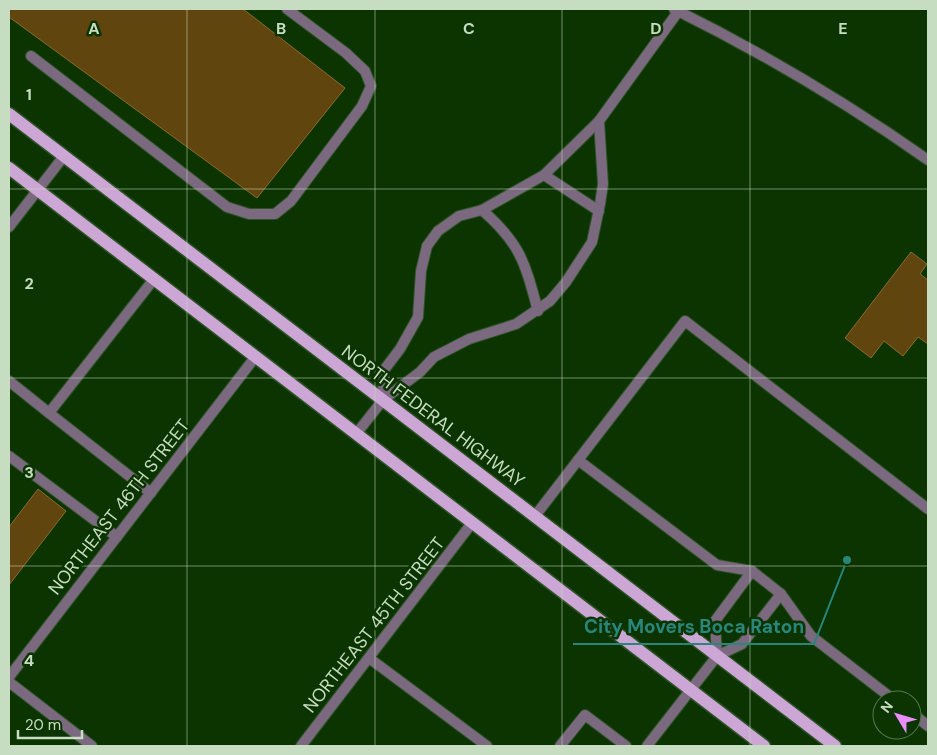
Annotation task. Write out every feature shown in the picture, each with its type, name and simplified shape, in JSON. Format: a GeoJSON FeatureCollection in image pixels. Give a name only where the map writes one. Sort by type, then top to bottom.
{"type":"FeatureCollection","features":[{"type":"Feature","properties":{"kind":"main road","name":"NORTH FEDERAL HIGHWAY"},"geometry":{"type":"LineString","coordinates":[[9,114],[835,746]]}},
{"type":"Feature","properties":{"kind":"main road"},"geometry":{"type":"LineString","coordinates":[[9,168],[764,746]]}},
{"type":"Feature","properties":{"kind":"street"},"geometry":{"type":"LineString","coordinates":[[31,56],[227,207],[249,214],[275,214],[291,201],[362,106],[371,86],[365,70],[346,53],[287,9]]}},
{"type":"Feature","properties":{"kind":"street"},"geometry":{"type":"LineString","coordinates":[[383,400],[384,370],[400,349],[418,317],[420,271],[428,246],[438,231],[458,216],[482,210],[544,174],[600,121],[677,9],[789,69],[861,113],[928,160]]}},
{"type":"Feature","properties":{"kind":"street"},"geometry":{"type":"LineString","coordinates":[[356,434],[383,400],[420,372],[434,357],[450,347],[516,324],[538,311],[566,282],[592,242],[599,211],[603,184],[600,121]]}},
{"type":"Feature","properties":{"kind":"street"},"geometry":{"type":"LineString","coordinates":[[9,227],[64,156]]}},
{"type":"Feature","properties":{"kind":"street"},"geometry":{"type":"LineString","coordinates":[[544,174],[599,211]]}},
{"type":"Feature","properties":{"kind":"street"},"geometry":{"type":"LineString","coordinates":[[482,210],[509,237],[523,259],[538,311]]}},
{"type":"Feature","properties":{"kind":"street"},"geometry":{"type":"LineString","coordinates":[[49,413],[154,279]]}},
{"type":"Feature","properties":{"kind":"street"},"geometry":{"type":"LineString","coordinates":[[535,516],[685,321],[928,509]]}},
{"type":"Feature","properties":{"kind":"street","name":"NORTHEAST 46TH STREET"},"geometry":{"type":"LineString","coordinates":[[9,677],[256,356]]}},
{"type":"Feature","properties":{"kind":"street"},"geometry":{"type":"LineString","coordinates":[[9,381],[151,492]]}},
{"type":"Feature","properties":{"kind":"street"},"geometry":{"type":"LineString","coordinates":[[9,456],[117,537]]}},
{"type":"Feature","properties":{"kind":"street"},"geometry":{"type":"LineString","coordinates":[[578,460],[717,565],[752,571],[781,594],[810,636],[881,690]]}},
{"type":"Feature","properties":{"kind":"street","name":"NORTHEAST 45TH STREET"},"geometry":{"type":"LineString","coordinates":[[301,746],[472,523]]}},
{"type":"Feature","properties":{"kind":"street"},"geometry":{"type":"LineString","coordinates":[[717,656],[715,621],[752,571]]}},
{"type":"Feature","properties":{"kind":"street"},"geometry":{"type":"LineString","coordinates":[[647,746],[717,656],[742,644],[781,594]]}},
{"type":"Feature","properties":{"kind":"street"},"geometry":{"type":"LineString","coordinates":[[369,658],[487,746]]}},
{"type":"Feature","properties":{"kind":"street"},"geometry":{"type":"LineString","coordinates":[[9,682],[92,746]]}},
{"type":"Feature","properties":{"kind":"street"},"geometry":{"type":"LineString","coordinates":[[560,746],[585,714],[626,746]]}},
{"type":"Feature","properties":{"kind":"building"},"geometry":{"type":"Polygon","coordinates":[[[9,9],[243,9],[345,88],[257,198],[9,17],[9,9]]]}},
{"type":"Feature","properties":{"kind":"building"},"geometry":{"type":"Polygon","coordinates":[[[911,252],[927,264],[920,274],[928,280],[928,344],[918,337],[903,356],[884,341],[871,358],[845,338],[911,252]]]}},
{"type":"Feature","properties":{"kind":"building"},"geometry":{"type":"Polygon","coordinates":[[[38,489],[66,511],[9,585],[9,527],[38,489]]]}},
{"type":"Feature","properties":{"kind":"place","name":"City Movers Boca Raton"},"geometry":{"type":"Point","coordinates":[847,560]}}]}
